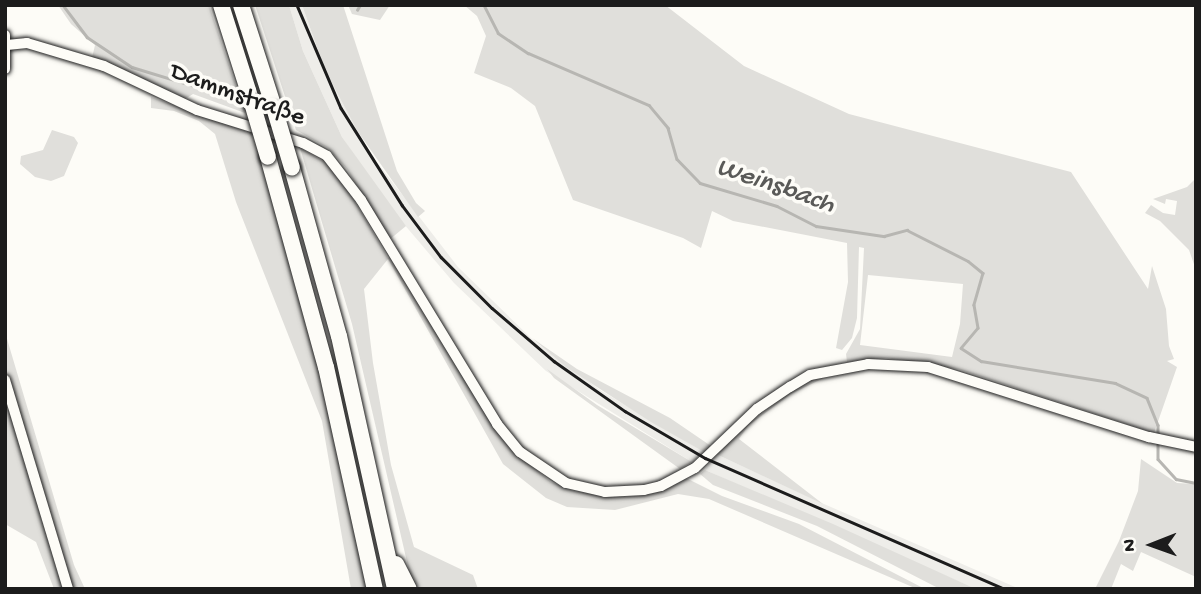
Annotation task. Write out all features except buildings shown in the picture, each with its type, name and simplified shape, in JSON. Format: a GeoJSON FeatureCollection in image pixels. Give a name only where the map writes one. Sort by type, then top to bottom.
{"type":"FeatureCollection","features":[{"type":"Feature","properties":{"kind":"highway"},"geometry":{"type":"LineString","coordinates":[[220,5],[268,157],[326,367],[375,589]]}},
{"type":"Feature","properties":{"kind":"highway"},"geometry":{"type":"LineString","coordinates":[[241,5],[292,168],[339,335],[395,589]]}},
{"type":"Feature","properties":{"kind":"highway"},"geometry":{"type":"LineString","coordinates":[[389,553],[409,589]]}},
{"type":"Feature","properties":{"kind":"street"},"geometry":{"type":"LineString","coordinates":[[5,69],[6,40]]}},
{"type":"Feature","properties":{"kind":"street","name":"Dammstraße"},"geometry":{"type":"LineString","coordinates":[[6,40],[27,43],[104,65],[197,110],[303,143],[317,150],[335,164],[361,200],[497,424],[520,452],[553,477],[586,489],[626,492],[661,486],[695,468],[757,409],[810,375],[868,363],[928,367],[1149,437],[1196,447]]}},
{"type":"Feature","properties":{"kind":"street"},"geometry":{"type":"LineString","coordinates":[[5,380],[68,589]]}},
{"type":"Feature","properties":{"kind":"shaded area"},"geometry":{"type":"Polygon","coordinates":[[[58,5],[209,5],[245,113],[193,94],[185,99],[92,58],[95,45],[71,24],[58,5]]]}},
{"type":"Feature","properties":{"kind":"shaded area"},"geometry":{"type":"Polygon","coordinates":[[[255,5],[289,5],[303,51],[342,137],[406,226],[389,240],[347,169],[328,148],[296,130],[255,5]]]}},
{"type":"Feature","properties":{"kind":"shaded area"},"geometry":{"type":"Polygon","coordinates":[[[289,5],[302,5],[325,70],[370,153],[458,267],[533,340],[600,390],[704,452],[692,462],[546,371],[454,283],[392,210],[342,137],[303,51],[289,5]]]}},
{"type":"Feature","properties":{"kind":"shaded area"},"geometry":{"type":"Polygon","coordinates":[[[302,5],[343,5],[397,171],[416,203],[425,211],[418,217],[358,132],[325,70],[302,5]]]}},
{"type":"Feature","properties":{"kind":"shaded area"},"geometry":{"type":"Polygon","coordinates":[[[348,5],[390,5],[380,20],[352,14],[348,5]]]}},
{"type":"Feature","properties":{"kind":"shaded area"},"geometry":{"type":"Polygon","coordinates":[[[464,5],[665,5],[744,66],[849,114],[1071,172],[1148,289],[1152,266],[1166,309],[1169,346],[1174,359],[1167,361],[1177,367],[1154,433],[958,369],[886,358],[847,362],[846,354],[860,329],[864,248],[859,247],[857,318],[852,338],[842,350],[836,348],[848,282],[847,243],[733,221],[712,211],[701,248],[683,238],[573,200],[535,106],[511,88],[474,73],[486,36],[477,16],[464,5]],[[868,275],[860,345],[952,357],[960,324],[963,284],[868,275]]]}},
{"type":"Feature","properties":{"kind":"shaded area"},"geometry":{"type":"Polygon","coordinates":[[[151,97],[251,133],[265,167],[311,337],[357,530],[367,589],[351,589],[322,421],[236,202],[215,134],[199,121],[174,111],[151,108],[151,97]]]}},
{"type":"Feature","properties":{"kind":"shaded area"},"geometry":{"type":"Polygon","coordinates":[[[52,130],[74,137],[78,143],[64,176],[51,181],[35,177],[20,164],[21,156],[43,150],[52,130]]]}},
{"type":"Feature","properties":{"kind":"shaded area"},"geometry":{"type":"Polygon","coordinates":[[[300,148],[328,164],[351,195],[388,258],[392,257],[518,455],[551,482],[574,491],[626,497],[651,494],[686,478],[722,496],[799,524],[925,589],[917,589],[709,499],[678,494],[615,510],[567,507],[546,498],[503,464],[388,259],[364,289],[373,363],[391,465],[414,547],[473,575],[478,589],[417,589],[410,575],[352,324],[300,148]]]}},
{"type":"Feature","properties":{"kind":"shaded area"},"geometry":{"type":"Polygon","coordinates":[[[1196,178],[1196,270],[1189,250],[1160,221],[1145,213],[1151,205],[1163,213],[1175,215],[1177,201],[1166,199],[1165,204],[1153,199],[1187,187],[1196,178]]]}},
{"type":"Feature","properties":{"kind":"shaded area"},"geometry":{"type":"Polygon","coordinates":[[[5,332],[74,565],[85,589],[54,589],[36,542],[5,524],[5,409],[12,403],[5,380],[5,332]]]}},
{"type":"Feature","properties":{"kind":"shaded area"},"geometry":{"type":"Polygon","coordinates":[[[532,338],[577,369],[670,418],[711,446],[704,452],[651,422],[566,367],[532,338]]]}},
{"type":"Feature","properties":{"kind":"shaded area"},"geometry":{"type":"Polygon","coordinates":[[[547,369],[597,405],[692,462],[680,469],[554,378],[547,369]]]}},
{"type":"Feature","properties":{"kind":"shaded area"},"geometry":{"type":"Polygon","coordinates":[[[871,369],[826,377],[791,394],[748,426],[739,439],[823,504],[716,454],[746,425],[797,387],[823,376],[871,369]]]}},
{"type":"Feature","properties":{"kind":"shaded area"},"geometry":{"type":"Polygon","coordinates":[[[716,454],[1020,589],[976,589],[705,470],[716,454]]]}},
{"type":"Feature","properties":{"kind":"shaded area"},"geometry":{"type":"Polygon","coordinates":[[[1141,459],[1177,483],[1196,484],[1196,577],[1141,552],[1133,571],[1121,564],[1111,589],[1095,589],[1119,541],[1138,491],[1141,459]]]}},
{"type":"Feature","properties":{"kind":"shaded area"},"geometry":{"type":"Polygon","coordinates":[[[705,470],[976,589],[940,589],[817,526],[713,485],[700,474],[705,470]]]}},
{"type":"Feature","properties":{"kind":"waterway","name":"Weinsbach"},"geometry":{"type":"LineString","coordinates":[[63,5],[87,37],[132,67],[194,86]]}},
{"type":"Feature","properties":{"kind":"waterway","name":"Weinsbach"},"geometry":{"type":"LineString","coordinates":[[357,10],[360,5]]}},
{"type":"Feature","properties":{"kind":"waterway","name":"Weinsbach"},"geometry":{"type":"LineString","coordinates":[[484,5],[498,33],[528,53],[649,105],[668,128],[677,159],[700,183],[777,206],[816,226],[884,236],[907,230],[968,261],[983,273],[974,305],[978,328],[961,348],[981,361],[1115,383],[1147,398],[1158,425],[1158,436]]}},
{"type":"Feature","properties":{"kind":"waterway","name":"Weinsbach"},"geometry":{"type":"LineString","coordinates":[[1158,443],[1158,459],[1176,479],[1196,483]]}},
{"type":"Feature","properties":{"kind":"railway"},"geometry":{"type":"LineString","coordinates":[[297,5],[341,108],[402,205],[441,257],[492,308],[554,361],[625,411],[705,458],[1005,589]]}}]}
